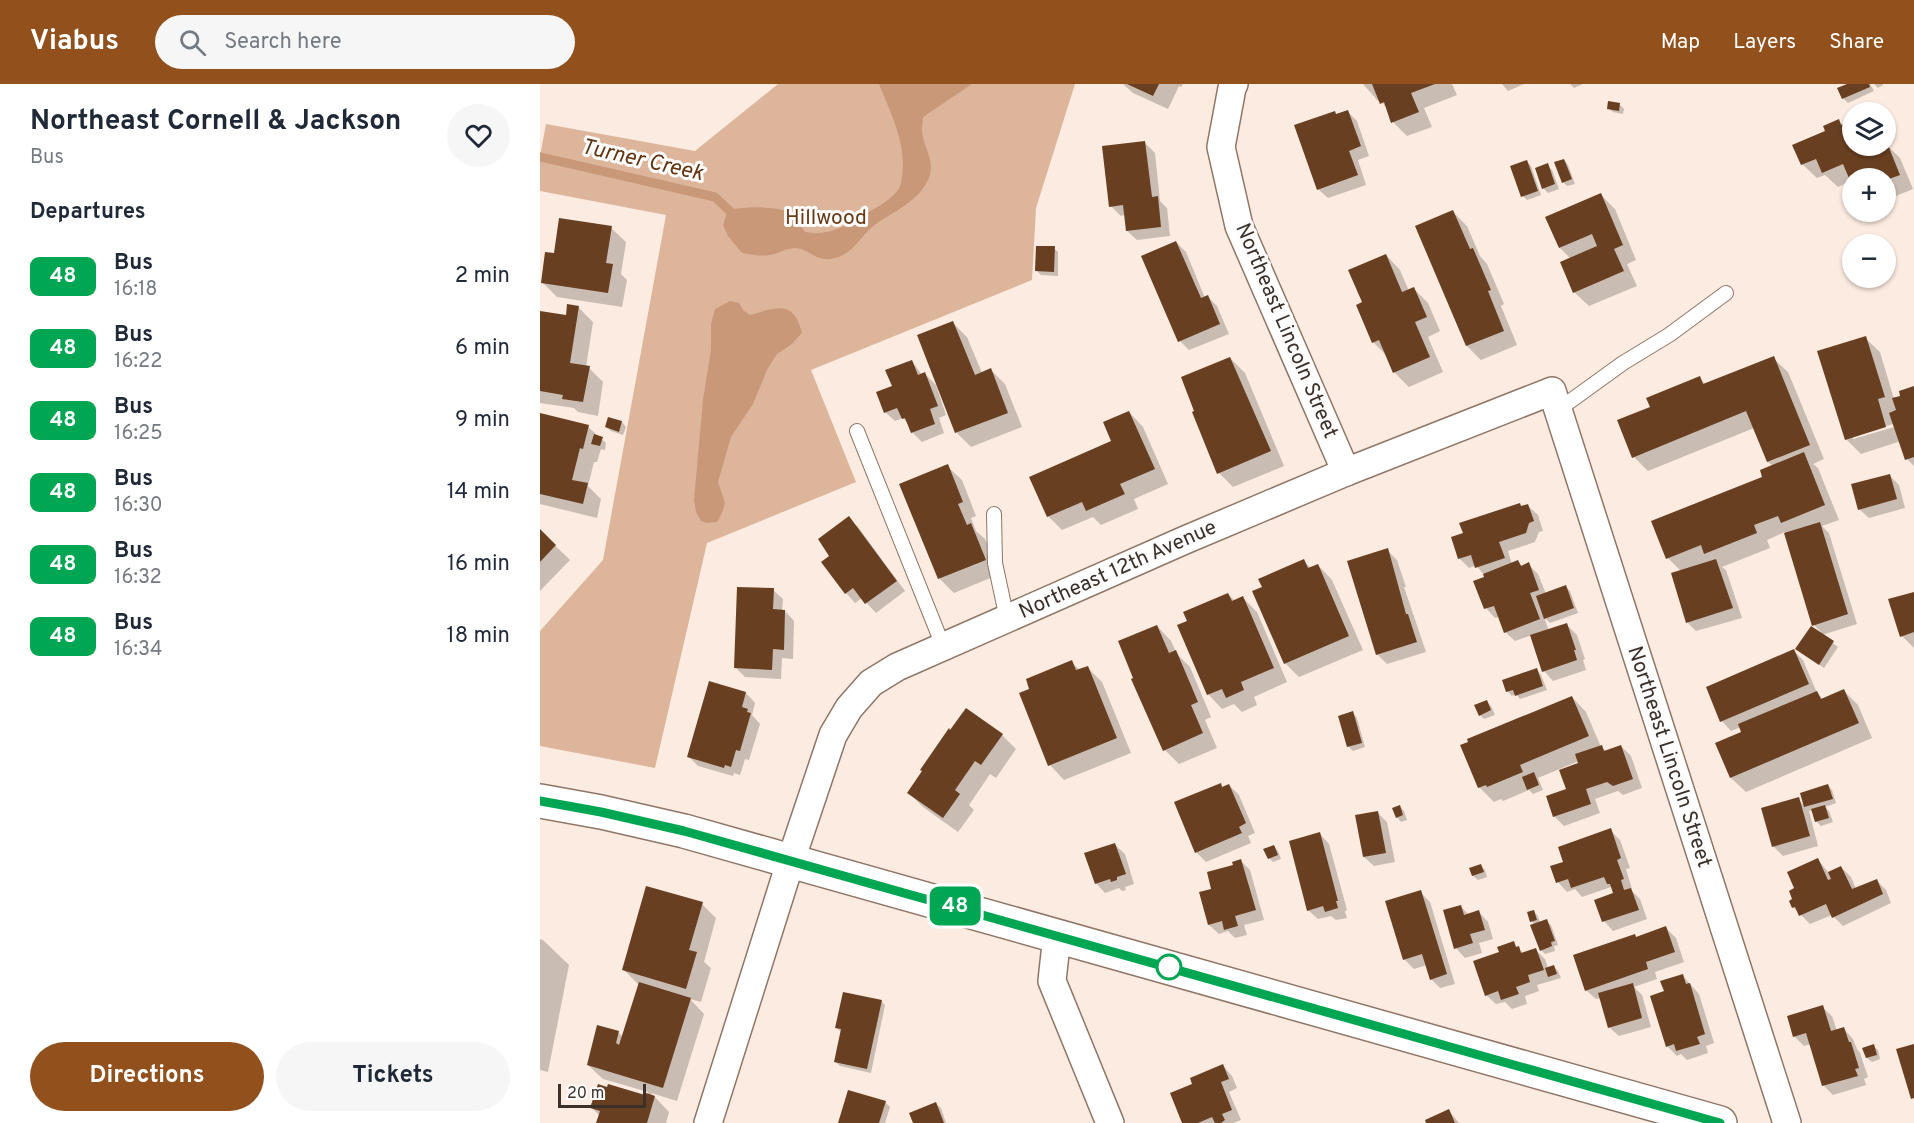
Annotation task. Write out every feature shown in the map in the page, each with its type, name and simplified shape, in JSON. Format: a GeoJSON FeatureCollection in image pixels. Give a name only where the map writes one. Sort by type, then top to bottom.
{"type":"FeatureCollection","features":[{"type":"Feature","properties":{"kind":"highway"},"geometry":{"type":"LineString","coordinates":[[540,801],[684,831],[791,860],[1720,1123]]}},
{"type":"Feature","properties":{"kind":"street","name":"Northeast Lincoln Street"},"geometry":{"type":"LineString","coordinates":[[1234,84],[1221,147],[1239,226],[1346,472]]}},
{"type":"Feature","properties":{"kind":"street","name":"Northeast Lincoln Street"},"geometry":{"type":"LineString","coordinates":[[1555,400],[1787,1123]]}},
{"type":"Feature","properties":{"kind":"street","name":"Northeast 12th Avenue"},"geometry":{"type":"LineString","coordinates":[[708,1123],[833,735],[849,708],[871,683],[897,667],[943,646],[1346,472],[1555,400]]}},
{"type":"Feature","properties":{"kind":"street"},"geometry":{"type":"LineString","coordinates":[[1057,935],[1052,981],[1110,1123]]}},
{"type":"Feature","properties":{"kind":"lane"},"geometry":{"type":"LineString","coordinates":[[1555,400],[1669,335],[1726,292]]}},
{"type":"Feature","properties":{"kind":"lane"},"geometry":{"type":"LineString","coordinates":[[857,431],[943,646]]}},
{"type":"Feature","properties":{"kind":"lane"},"geometry":{"type":"LineString","coordinates":[[994,514],[995,563],[1007,619]]}},
{"type":"Feature","properties":{"kind":"green space","name":"Hillwood"},"geometry":{"type":"Polygon","coordinates":[[[778,84],[1075,84],[1036,208],[1032,280],[811,370],[856,482],[707,543],[655,768],[540,746],[540,631],[603,560],[666,215],[540,191],[540,156],[546,124],[695,151],[778,84]]]}},
{"type":"Feature","properties":{"kind":"shaded area"},"geometry":{"type":"Polygon","coordinates":[[[879,84],[972,84],[923,117],[922,131],[931,167],[924,187],[912,200],[876,224],[850,250],[838,257],[820,258],[796,248],[765,255],[742,253],[728,236],[723,225],[728,210],[760,207],[785,210],[795,216],[805,232],[820,233],[841,228],[854,221],[886,202],[898,190],[903,165],[900,141],[879,84]]]}},
{"type":"Feature","properties":{"kind":"shaded area"},"geometry":{"type":"Polygon","coordinates":[[[730,301],[739,303],[750,315],[776,308],[789,311],[799,322],[802,333],[792,344],[777,354],[767,370],[753,404],[731,437],[718,482],[725,503],[717,522],[707,523],[701,521],[696,512],[694,500],[703,400],[711,350],[711,324],[715,309],[730,301]]]}},
{"type":"Feature","properties":{"kind":"building"},"geometry":{"type":"Polygon","coordinates":[[[1127,84],[1159,84],[1153,96],[1127,84]]]}},
{"type":"Feature","properties":{"kind":"building"},"geometry":{"type":"Polygon","coordinates":[[[1372,84],[1435,84],[1411,93],[1419,112],[1391,123],[1384,102],[1380,104],[1372,84]]]}},
{"type":"Feature","properties":{"kind":"building"},"geometry":{"type":"Polygon","coordinates":[[[1847,84],[1869,84],[1870,87],[1842,99],[1837,88],[1847,84]]]}},
{"type":"Feature","properties":{"kind":"building"},"geometry":{"type":"Polygon","coordinates":[[[1608,101],[1620,103],[1619,111],[1607,109],[1608,101]]]}},
{"type":"Feature","properties":{"kind":"building"},"geometry":{"type":"Polygon","coordinates":[[[1348,110],[1361,146],[1349,151],[1358,175],[1317,190],[1294,125],[1335,111],[1336,114],[1348,110]]]}},
{"type":"Feature","properties":{"kind":"building"},"geometry":{"type":"Polygon","coordinates":[[[1839,119],[1842,125],[1842,156],[1892,156],[1900,175],[1896,176],[1896,168],[1845,168],[1843,164],[1822,173],[1816,159],[1801,165],[1792,145],[1825,131],[1823,126],[1839,119]]]}},
{"type":"Feature","properties":{"kind":"building"},"geometry":{"type":"Polygon","coordinates":[[[1145,141],[1152,197],[1158,196],[1161,227],[1126,231],[1123,205],[1109,207],[1102,146],[1145,141]]]}},
{"type":"Feature","properties":{"kind":"building"},"geometry":{"type":"Polygon","coordinates":[[[1564,159],[1572,179],[1562,183],[1554,162],[1564,159]]]}},
{"type":"Feature","properties":{"kind":"building"},"geometry":{"type":"Polygon","coordinates":[[[1527,160],[1538,191],[1521,197],[1510,166],[1527,160]]]}},
{"type":"Feature","properties":{"kind":"building"},"geometry":{"type":"Polygon","coordinates":[[[1548,163],[1555,184],[1542,189],[1535,168],[1548,163]]]}},
{"type":"Feature","properties":{"kind":"building"},"geometry":{"type":"Polygon","coordinates":[[[1601,193],[1623,245],[1614,249],[1624,271],[1573,293],[1560,262],[1597,246],[1592,234],[1559,248],[1545,217],[1601,193]]]}},
{"type":"Feature","properties":{"kind":"building"},"geometry":{"type":"Polygon","coordinates":[[[1453,210],[1491,290],[1488,291],[1504,331],[1466,346],[1415,226],[1453,210]]]}},
{"type":"Feature","properties":{"kind":"building"},"geometry":{"type":"Polygon","coordinates":[[[559,218],[612,226],[606,263],[613,264],[608,293],[541,283],[545,252],[554,253],[559,218]]]}},
{"type":"Feature","properties":{"kind":"building"},"geometry":{"type":"Polygon","coordinates":[[[1176,241],[1201,298],[1208,295],[1220,324],[1178,342],[1141,256],[1176,241]]]}},
{"type":"Feature","properties":{"kind":"building"},"geometry":{"type":"Polygon","coordinates":[[[1036,246],[1055,246],[1054,272],[1035,271],[1036,246]]]}},
{"type":"Feature","properties":{"kind":"building"},"geometry":{"type":"Polygon","coordinates":[[[1386,254],[1402,292],[1414,287],[1427,317],[1415,322],[1430,357],[1393,373],[1379,340],[1372,343],[1356,305],[1362,302],[1348,270],[1386,254]]]}},
{"type":"Feature","properties":{"kind":"building"},"geometry":{"type":"Polygon","coordinates":[[[567,304],[579,306],[570,363],[590,366],[583,402],[562,399],[563,395],[540,391],[540,311],[566,315],[567,304]]]}},
{"type":"Feature","properties":{"kind":"building"},"geometry":{"type":"Polygon","coordinates":[[[953,321],[975,375],[991,368],[1008,413],[955,433],[917,335],[953,321]]]}},
{"type":"Feature","properties":{"kind":"building"},"geometry":{"type":"Polygon","coordinates":[[[1866,336],[1885,397],[1878,399],[1886,427],[1845,440],[1817,351],[1866,336]]]}},
{"type":"Feature","properties":{"kind":"building"},"geometry":{"type":"Polygon","coordinates":[[[1774,356],[1810,445],[1767,462],[1746,411],[1632,458],[1617,420],[1650,407],[1646,398],[1700,376],[1703,384],[1774,356]]]}},
{"type":"Feature","properties":{"kind":"building"},"geometry":{"type":"Polygon","coordinates":[[[1230,357],[1271,451],[1217,474],[1192,412],[1194,411],[1181,377],[1230,357]]]}},
{"type":"Feature","properties":{"kind":"building"},"geometry":{"type":"Polygon","coordinates":[[[912,360],[918,375],[925,372],[938,406],[930,409],[935,424],[911,433],[905,418],[902,419],[897,408],[884,413],[876,392],[892,386],[885,370],[912,360]]]}},
{"type":"Feature","properties":{"kind":"building"},"geometry":{"type":"Polygon","coordinates":[[[1914,386],[1914,457],[1905,460],[1889,413],[1896,410],[1892,398],[1900,396],[1899,391],[1914,386]]]}},
{"type":"Feature","properties":{"kind":"building"},"geometry":{"type":"Polygon","coordinates":[[[1129,411],[1155,469],[1120,484],[1125,494],[1086,511],[1082,502],[1047,517],[1029,477],[1111,441],[1103,422],[1129,411]]]}},
{"type":"Feature","properties":{"kind":"building"},"geometry":{"type":"Polygon","coordinates":[[[540,413],[589,425],[583,449],[580,448],[572,480],[588,483],[583,504],[540,494],[540,413]]]}},
{"type":"Feature","properties":{"kind":"building"},"geometry":{"type":"Polygon","coordinates":[[[608,417],[622,421],[619,432],[605,427],[608,417]]]}},
{"type":"Feature","properties":{"kind":"building"},"geometry":{"type":"Polygon","coordinates":[[[594,434],[603,437],[600,446],[591,444],[594,434]]]}},
{"type":"Feature","properties":{"kind":"building"},"geometry":{"type":"Polygon","coordinates":[[[1804,452],[1825,505],[1781,523],[1778,516],[1754,525],[1757,533],[1704,554],[1701,545],[1666,559],[1651,521],[1762,477],[1760,470],[1804,452]]]}},
{"type":"Feature","properties":{"kind":"building"},"geometry":{"type":"Polygon","coordinates":[[[948,464],[963,502],[958,504],[967,525],[971,523],[986,560],[938,579],[899,484],[948,464]]]}},
{"type":"Feature","properties":{"kind":"building"},"geometry":{"type":"Polygon","coordinates":[[[1890,474],[1897,499],[1858,510],[1851,484],[1890,474]]]}},
{"type":"Feature","properties":{"kind":"building"},"geometry":{"type":"Polygon","coordinates":[[[1520,503],[1521,506],[1528,504],[1534,521],[1529,523],[1526,533],[1499,542],[1505,558],[1475,568],[1471,555],[1458,559],[1451,537],[1463,533],[1459,523],[1520,503]]]}},
{"type":"Feature","properties":{"kind":"building"},"geometry":{"type":"Polygon","coordinates":[[[849,516],[897,581],[865,604],[853,588],[845,594],[821,562],[829,556],[818,539],[849,516]]]}},
{"type":"Feature","properties":{"kind":"building"},"geometry":{"type":"Polygon","coordinates":[[[1820,522],[1848,614],[1812,626],[1784,533],[1820,522]]]}},
{"type":"Feature","properties":{"kind":"building"},"geometry":{"type":"Polygon","coordinates":[[[540,529],[556,545],[540,562],[540,529]]]}},
{"type":"Feature","properties":{"kind":"building"},"geometry":{"type":"Polygon","coordinates":[[[1388,548],[1406,614],[1408,614],[1417,642],[1376,655],[1347,561],[1388,548]]]}},
{"type":"Feature","properties":{"kind":"building"},"geometry":{"type":"Polygon","coordinates":[[[1304,559],[1308,568],[1318,564],[1349,636],[1284,664],[1252,591],[1262,587],[1258,579],[1304,559]]]}},
{"type":"Feature","properties":{"kind":"building"},"geometry":{"type":"Polygon","coordinates":[[[1716,559],[1733,608],[1686,623],[1671,573],[1716,559]]]}},
{"type":"Feature","properties":{"kind":"building"},"geometry":{"type":"Polygon","coordinates":[[[1518,560],[1521,566],[1529,562],[1539,590],[1530,593],[1540,619],[1504,633],[1494,606],[1484,609],[1473,581],[1484,577],[1483,574],[1518,560]]]}},
{"type":"Feature","properties":{"kind":"building"},"geometry":{"type":"Polygon","coordinates":[[[1566,585],[1574,608],[1544,619],[1536,596],[1566,585]]]}},
{"type":"Feature","properties":{"kind":"building"},"geometry":{"type":"Polygon","coordinates":[[[737,587],[774,588],[773,609],[785,610],[784,650],[773,649],[772,670],[734,668],[737,587]]]}},
{"type":"Feature","properties":{"kind":"building"},"geometry":{"type":"Polygon","coordinates":[[[1914,592],[1914,632],[1900,637],[1888,599],[1914,592]]]}},
{"type":"Feature","properties":{"kind":"building"},"geometry":{"type":"Polygon","coordinates":[[[1228,593],[1232,601],[1243,596],[1274,668],[1241,682],[1244,690],[1226,698],[1222,689],[1207,695],[1177,625],[1187,621],[1183,612],[1228,593]]]}},
{"type":"Feature","properties":{"kind":"building"},"geometry":{"type":"Polygon","coordinates":[[[1567,623],[1577,660],[1542,672],[1530,635],[1567,623]]]}},
{"type":"Feature","properties":{"kind":"building"},"geometry":{"type":"Polygon","coordinates":[[[1157,625],[1169,653],[1176,650],[1198,702],[1191,705],[1203,733],[1163,751],[1131,679],[1133,678],[1118,641],[1157,625]]]}},
{"type":"Feature","properties":{"kind":"building"},"geometry":{"type":"Polygon","coordinates":[[[1811,626],[1834,641],[1819,665],[1795,649],[1811,626]]]}},
{"type":"Feature","properties":{"kind":"building"},"geometry":{"type":"Polygon","coordinates":[[[1794,649],[1809,684],[1720,722],[1706,687],[1794,649]]]}},
{"type":"Feature","properties":{"kind":"building"},"geometry":{"type":"Polygon","coordinates":[[[1072,660],[1076,670],[1088,666],[1117,738],[1048,766],[1019,693],[1029,689],[1026,679],[1072,660]]]}},
{"type":"Feature","properties":{"kind":"building"},"geometry":{"type":"Polygon","coordinates":[[[1537,668],[1543,686],[1515,696],[1513,690],[1506,692],[1502,680],[1537,668]]]}},
{"type":"Feature","properties":{"kind":"building"},"geometry":{"type":"Polygon","coordinates":[[[709,681],[746,692],[742,707],[751,713],[740,751],[736,750],[731,767],[725,765],[724,768],[687,757],[709,681]]]}},
{"type":"Feature","properties":{"kind":"building"},"geometry":{"type":"Polygon","coordinates":[[[1844,689],[1859,723],[1730,778],[1715,743],[1741,732],[1738,724],[1817,691],[1821,699],[1844,689]]]}},
{"type":"Feature","properties":{"kind":"building"},"geometry":{"type":"Polygon","coordinates":[[[1572,696],[1589,736],[1520,765],[1523,772],[1487,787],[1486,785],[1478,788],[1460,745],[1468,742],[1467,739],[1572,696]]]}},
{"type":"Feature","properties":{"kind":"building"},"geometry":{"type":"Polygon","coordinates":[[[1487,700],[1491,710],[1479,716],[1474,705],[1487,700]]]}},
{"type":"Feature","properties":{"kind":"building"},"geometry":{"type":"Polygon","coordinates":[[[966,708],[1003,734],[981,765],[975,761],[955,790],[960,794],[943,818],[907,793],[949,728],[950,730],[966,708]]]}},
{"type":"Feature","properties":{"kind":"building"},"geometry":{"type":"Polygon","coordinates":[[[1353,711],[1362,743],[1347,747],[1338,716],[1353,711]]]}},
{"type":"Feature","properties":{"kind":"building"},"geometry":{"type":"Polygon","coordinates":[[[1602,745],[1604,751],[1621,745],[1633,779],[1613,786],[1607,782],[1586,789],[1591,804],[1553,817],[1546,796],[1566,789],[1559,770],[1578,763],[1575,754],[1602,745]]]}},
{"type":"Feature","properties":{"kind":"building"},"geometry":{"type":"Polygon","coordinates":[[[1534,772],[1539,785],[1527,790],[1522,777],[1534,772]]]}},
{"type":"Feature","properties":{"kind":"building"},"geometry":{"type":"Polygon","coordinates":[[[1221,783],[1222,787],[1229,784],[1246,823],[1239,827],[1242,833],[1195,853],[1174,802],[1221,783]]]}},
{"type":"Feature","properties":{"kind":"building"},"geometry":{"type":"Polygon","coordinates":[[[1828,784],[1833,799],[1804,807],[1800,793],[1828,784]]]}},
{"type":"Feature","properties":{"kind":"building"},"geometry":{"type":"Polygon","coordinates":[[[1799,797],[1810,836],[1772,847],[1761,808],[1799,797]]]}},
{"type":"Feature","properties":{"kind":"building"},"geometry":{"type":"Polygon","coordinates":[[[1400,805],[1403,815],[1396,818],[1392,808],[1400,805]]]}},
{"type":"Feature","properties":{"kind":"building"},"geometry":{"type":"Polygon","coordinates":[[[1825,805],[1829,818],[1815,822],[1811,809],[1825,805]]]}},
{"type":"Feature","properties":{"kind":"building"},"geometry":{"type":"Polygon","coordinates":[[[1378,811],[1386,853],[1363,857],[1355,815],[1378,811]]]}},
{"type":"Feature","properties":{"kind":"building"},"geometry":{"type":"Polygon","coordinates":[[[1611,828],[1621,858],[1617,860],[1624,879],[1621,880],[1624,890],[1631,888],[1639,910],[1602,922],[1594,900],[1613,893],[1604,877],[1571,888],[1568,879],[1556,883],[1550,866],[1563,862],[1558,847],[1611,828]]]}},
{"type":"Feature","properties":{"kind":"building"},"geometry":{"type":"Polygon","coordinates":[[[1320,832],[1338,901],[1336,901],[1338,908],[1325,912],[1323,906],[1307,911],[1289,841],[1320,832]]]}},
{"type":"Feature","properties":{"kind":"building"},"geometry":{"type":"Polygon","coordinates":[[[1115,843],[1126,874],[1111,882],[1110,879],[1095,884],[1084,853],[1115,843]]]}},
{"type":"Feature","properties":{"kind":"building"},"geometry":{"type":"Polygon","coordinates":[[[1274,845],[1278,855],[1268,859],[1263,849],[1274,845]]]}},
{"type":"Feature","properties":{"kind":"building"},"geometry":{"type":"Polygon","coordinates":[[[1818,858],[1828,880],[1831,879],[1828,872],[1841,866],[1852,889],[1877,879],[1883,894],[1832,918],[1826,904],[1799,916],[1789,901],[1792,899],[1789,891],[1794,888],[1787,872],[1818,858]]]}},
{"type":"Feature","properties":{"kind":"building"},"geometry":{"type":"Polygon","coordinates":[[[1241,859],[1256,910],[1235,916],[1238,926],[1224,930],[1222,921],[1208,925],[1199,892],[1211,889],[1207,872],[1233,865],[1232,862],[1241,859]]]}},
{"type":"Feature","properties":{"kind":"building"},"geometry":{"type":"Polygon","coordinates":[[[1481,864],[1484,872],[1472,876],[1469,868],[1481,864]]]}},
{"type":"Feature","properties":{"kind":"building"},"geometry":{"type":"Polygon","coordinates":[[[646,886],[703,902],[689,950],[697,952],[686,989],[622,970],[646,886]]]}},
{"type":"Feature","properties":{"kind":"building"},"geometry":{"type":"Polygon","coordinates":[[[1421,890],[1447,974],[1430,980],[1422,954],[1403,960],[1385,901],[1421,890]]]}},
{"type":"Feature","properties":{"kind":"building"},"geometry":{"type":"Polygon","coordinates":[[[1461,905],[1464,915],[1479,910],[1485,930],[1470,934],[1473,943],[1454,949],[1443,910],[1461,905]]]}},
{"type":"Feature","properties":{"kind":"building"},"geometry":{"type":"Polygon","coordinates":[[[1534,910],[1537,920],[1530,922],[1527,912],[1534,910]]]}},
{"type":"Feature","properties":{"kind":"building"},"geometry":{"type":"Polygon","coordinates":[[[1547,919],[1555,941],[1551,942],[1552,946],[1540,951],[1530,925],[1547,919]]]}},
{"type":"Feature","properties":{"kind":"building"},"geometry":{"type":"Polygon","coordinates":[[[1666,926],[1675,952],[1646,962],[1648,969],[1585,991],[1573,955],[1666,926]]]}},
{"type":"Feature","properties":{"kind":"building"},"geometry":{"type":"Polygon","coordinates":[[[1514,941],[1521,953],[1536,948],[1544,970],[1528,975],[1530,982],[1516,987],[1519,994],[1501,1000],[1498,991],[1485,996],[1473,961],[1499,952],[1497,947],[1514,941]]]}},
{"type":"Feature","properties":{"kind":"building"},"geometry":{"type":"Polygon","coordinates":[[[1554,965],[1557,974],[1548,977],[1545,968],[1554,965]]]}},
{"type":"Feature","properties":{"kind":"building"},"geometry":{"type":"Polygon","coordinates":[[[1683,974],[1686,984],[1690,983],[1705,1034],[1697,1037],[1700,1044],[1676,1051],[1674,1044],[1666,1047],[1650,996],[1664,991],[1660,981],[1683,974]]]}},
{"type":"Feature","properties":{"kind":"building"},"geometry":{"type":"Polygon","coordinates":[[[639,982],[691,998],[663,1088],[587,1065],[597,1025],[619,1031],[616,1043],[619,1045],[639,982]]]}},
{"type":"Feature","properties":{"kind":"building"},"geometry":{"type":"Polygon","coordinates":[[[1633,983],[1642,1018],[1608,1028],[1598,993],[1633,983]]]}},
{"type":"Feature","properties":{"kind":"building"},"geometry":{"type":"Polygon","coordinates":[[[843,992],[882,1000],[867,1069],[834,1062],[841,1029],[835,1028],[843,992]]]}},
{"type":"Feature","properties":{"kind":"building"},"geometry":{"type":"Polygon","coordinates":[[[1823,1005],[1831,1031],[1844,1027],[1859,1068],[1855,1069],[1858,1076],[1822,1086],[1806,1033],[1793,1037],[1787,1016],[1823,1005]]]}},
{"type":"Feature","properties":{"kind":"building"},"geometry":{"type":"Polygon","coordinates":[[[1874,1044],[1877,1055],[1866,1058],[1862,1048],[1874,1044]]]}},
{"type":"Feature","properties":{"kind":"building"},"geometry":{"type":"Polygon","coordinates":[[[1914,1044],[1914,1098],[1911,1099],[1896,1049],[1914,1044]]]}},
{"type":"Feature","properties":{"kind":"building"},"geometry":{"type":"Polygon","coordinates":[[[1223,1064],[1229,1079],[1221,1082],[1232,1110],[1222,1114],[1225,1120],[1221,1123],[1215,1123],[1212,1117],[1198,1123],[1182,1123],[1170,1093],[1192,1084],[1190,1078],[1223,1064]]]}},
{"type":"Feature","properties":{"kind":"building"},"geometry":{"type":"Polygon","coordinates":[[[598,1084],[607,1087],[608,1084],[655,1096],[647,1123],[596,1123],[600,1111],[590,1108],[598,1084]]]}},
{"type":"Feature","properties":{"kind":"building"},"geometry":{"type":"Polygon","coordinates":[[[848,1090],[886,1101],[879,1123],[838,1123],[848,1090]]]}},
{"type":"Feature","properties":{"kind":"building"},"geometry":{"type":"Polygon","coordinates":[[[936,1102],[944,1123],[913,1123],[909,1113],[936,1102]]]}},
{"type":"Feature","properties":{"kind":"building"},"geometry":{"type":"Polygon","coordinates":[[[1449,1109],[1455,1123],[1426,1123],[1425,1120],[1449,1109]]]}},
{"type":"Feature","properties":{"kind":"waterway","name":"Turner Creek"},"geometry":{"type":"LineString","coordinates":[[540,157],[715,197],[736,217]]}},
{"type":"Feature","properties":{"kind":"bus line","name":"48"},"geometry":{"type":"LineString","coordinates":[[540,801],[684,831],[1720,1123]]}}]}
